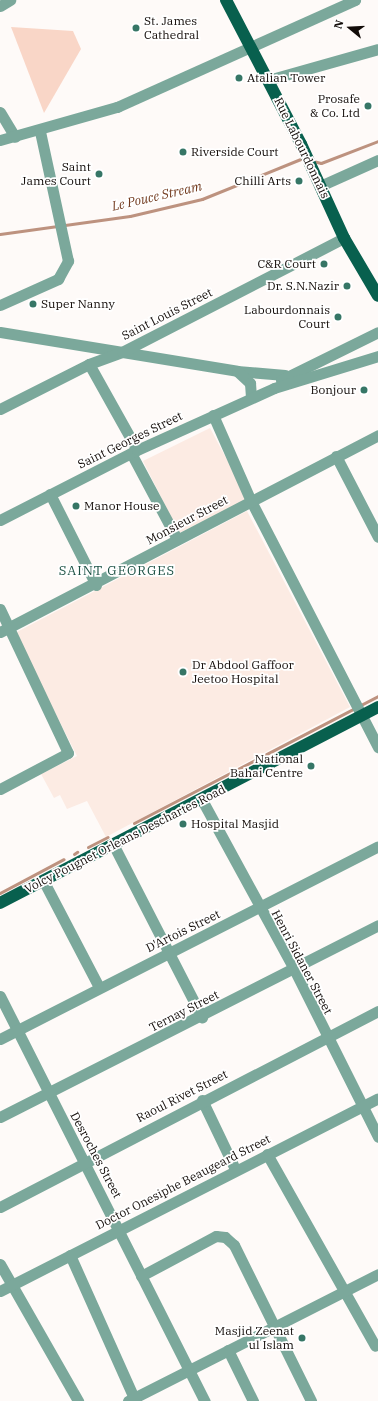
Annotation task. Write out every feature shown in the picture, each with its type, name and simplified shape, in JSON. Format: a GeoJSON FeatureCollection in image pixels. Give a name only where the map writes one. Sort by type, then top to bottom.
{"type":"FeatureCollection","features":[{"type":"Feature","properties":{"kind":"main road","name":"Rue Labourdonnais"},"geometry":{"type":"LineString","coordinates":[[226,0],[255,48],[268,80],[301,144],[344,238],[378,296]]}},
{"type":"Feature","properties":{"kind":"main road","name":"Volcy Pougnet Orleans Deschartes Road"},"geometry":{"type":"LineString","coordinates":[[0,904],[43,880],[202,800],[358,710],[378,707]]}},
{"type":"Feature","properties":{"kind":"street"},"geometry":{"type":"LineString","coordinates":[[0,6],[10,0]]}},
{"type":"Feature","properties":{"kind":"street"},"geometry":{"type":"LineString","coordinates":[[255,48],[356,0]]}},
{"type":"Feature","properties":{"kind":"street"},"geometry":{"type":"LineString","coordinates":[[0,140],[40,131],[117,107],[255,48],[356,0]]}},
{"type":"Feature","properties":{"kind":"street"},"geometry":{"type":"LineString","coordinates":[[268,80],[378,49]]}},
{"type":"Feature","properties":{"kind":"street"},"geometry":{"type":"LineString","coordinates":[[0,112],[15,137]]}},
{"type":"Feature","properties":{"kind":"street"},"geometry":{"type":"LineString","coordinates":[[0,305],[63,274],[68,261],[62,234],[59,208],[40,131]]}},
{"type":"Feature","properties":{"kind":"street"},"geometry":{"type":"LineString","coordinates":[[320,186],[378,160]]}},
{"type":"Feature","properties":{"kind":"street","name":"Saint Louis Street"},"geometry":{"type":"LineString","coordinates":[[0,409],[89,364],[122,352],[344,238]]}},
{"type":"Feature","properties":{"kind":"street"},"geometry":{"type":"LineString","coordinates":[[0,332],[237,371],[285,375]]}},
{"type":"Feature","properties":{"kind":"street","name":"Saint Georges Street"},"geometry":{"type":"LineString","coordinates":[[274,388],[285,375],[378,332]]}},
{"type":"Feature","properties":{"kind":"street"},"geometry":{"type":"LineString","coordinates":[[332,352],[338,368]]}},
{"type":"Feature","properties":{"kind":"street","name":"Saint Georges Street"},"geometry":{"type":"LineString","coordinates":[[0,520],[134,452],[212,415],[274,388],[378,356]]}},
{"type":"Feature","properties":{"kind":"street"},"geometry":{"type":"LineString","coordinates":[[89,364],[177,539]]}},
{"type":"Feature","properties":{"kind":"street"},"geometry":{"type":"LineString","coordinates":[[237,371],[250,383],[251,398]]}},
{"type":"Feature","properties":{"kind":"street"},"geometry":{"type":"LineString","coordinates":[[212,415],[251,501],[378,747]]}},
{"type":"Feature","properties":{"kind":"street","name":"Monsieur Street"},"geometry":{"type":"LineString","coordinates":[[5,630],[96,585],[177,539],[378,435]]}},
{"type":"Feature","properties":{"kind":"street"},"geometry":{"type":"LineString","coordinates":[[336,456],[378,537]]}},
{"type":"Feature","properties":{"kind":"street"},"geometry":{"type":"LineString","coordinates":[[50,494],[96,585]]}},
{"type":"Feature","properties":{"kind":"street"},"geometry":{"type":"LineString","coordinates":[[0,609],[5,630],[68,753],[0,789]]}},
{"type":"Feature","properties":{"kind":"street","name":"Henri Sidaner Street"},"geometry":{"type":"LineString","coordinates":[[202,800],[259,909],[293,968],[378,1137]]}},
{"type":"Feature","properties":{"kind":"street"},"geometry":{"type":"LineString","coordinates":[[114,844],[171,951],[202,1017]]}},
{"type":"Feature","properties":{"kind":"street","name":"D'Artois Street"},"geometry":{"type":"LineString","coordinates":[[0,1039],[98,987],[259,909],[378,846]]}},
{"type":"Feature","properties":{"kind":"street"},"geometry":{"type":"LineString","coordinates":[[43,880],[98,987]]}},
{"type":"Feature","properties":{"kind":"street","name":"Ternay Street"},"geometry":{"type":"LineString","coordinates":[[0,1117],[202,1017],[293,968],[378,925]]}},
{"type":"Feature","properties":{"kind":"street","name":"Desroches Street"},"geometry":{"type":"LineString","coordinates":[[0,996],[120,1229],[141,1276],[190,1370],[204,1401]]}},
{"type":"Feature","properties":{"kind":"street","name":"Raoul Rivet Street"},"geometry":{"type":"LineString","coordinates":[[0,1207],[84,1161],[378,1011]]}},
{"type":"Feature","properties":{"kind":"street","name":"Doctor Onesiphe Beaugeard Street"},"geometry":{"type":"LineString","coordinates":[[0,1291],[235,1169],[378,1098]]}},
{"type":"Feature","properties":{"kind":"street"},"geometry":{"type":"LineString","coordinates":[[202,1100],[235,1169]]}},
{"type":"Feature","properties":{"kind":"street"},"geometry":{"type":"LineString","coordinates":[[267,1154],[375,1346]]}},
{"type":"Feature","properties":{"kind":"street"},"geometry":{"type":"LineString","coordinates":[[141,1276],[216,1236],[225,1237],[234,1245],[311,1401]]}},
{"type":"Feature","properties":{"kind":"street"},"geometry":{"type":"LineString","coordinates":[[70,1255],[131,1399],[378,1274]]}},
{"type":"Feature","properties":{"kind":"street"},"geometry":{"type":"LineString","coordinates":[[0,1264],[11,1286],[78,1401]]}},
{"type":"Feature","properties":{"kind":"street"},"geometry":{"type":"LineString","coordinates":[[228,1350],[253,1401]]}},
{"type":"Feature","properties":{"kind":"shaded area"},"geometry":{"type":"Polygon","coordinates":[[[11,27],[73,31],[81,49],[44,113],[11,27]]]}},
{"type":"Feature","properties":{"kind":"shaded area"},"geometry":{"type":"Polygon","coordinates":[[[210,428],[248,499],[179,533],[143,461],[210,428]]]}},
{"type":"Feature","properties":{"kind":"shaded area","name":"Dr Abdool Gaffoor Jeetoo Hospital"},"geometry":{"type":"Polygon","coordinates":[[[247,511],[350,707],[106,837],[87,801],[67,809],[60,795],[54,798],[41,774],[77,756],[15,633],[247,511]]]}},
{"type":"Feature","properties":{"kind":"waterway","name":"Le Pouce Stream"},"geometry":{"type":"LineString","coordinates":[[313,161],[321,163],[378,141]]}},
{"type":"Feature","properties":{"kind":"waterway","name":"Le Pouce Stream"},"geometry":{"type":"LineString","coordinates":[[0,234],[130,216],[202,199],[303,158]]}},
{"type":"Feature","properties":{"kind":"waterway"},"geometry":{"type":"LineString","coordinates":[[134,823],[378,696]]}},
{"type":"Feature","properties":{"kind":"waterway"},"geometry":{"type":"LineString","coordinates":[[88,847],[108,837]]}},
{"type":"Feature","properties":{"kind":"waterway"},"geometry":{"type":"LineString","coordinates":[[0,893],[64,859]]}},
{"type":"Feature","properties":{"kind":"place","name":"St. James Cathedral"},"geometry":{"type":"Point","coordinates":[136,28]}},
{"type":"Feature","properties":{"kind":"place","name":"Atalian Tower"},"geometry":{"type":"Point","coordinates":[239,78]}},
{"type":"Feature","properties":{"kind":"place","name":"Prosafe & Co. Ltd"},"geometry":{"type":"Point","coordinates":[368,106]}},
{"type":"Feature","properties":{"kind":"place","name":"Riverside Court"},"geometry":{"type":"Point","coordinates":[183,152]}},
{"type":"Feature","properties":{"kind":"place","name":"Saint James Court"},"geometry":{"type":"Point","coordinates":[99,174]}},
{"type":"Feature","properties":{"kind":"place","name":"Chilli Arts"},"geometry":{"type":"Point","coordinates":[299,181]}},
{"type":"Feature","properties":{"kind":"place","name":"C&R Court"},"geometry":{"type":"Point","coordinates":[324,264]}},
{"type":"Feature","properties":{"kind":"place","name":"Dr. S.N.Nazir"},"geometry":{"type":"Point","coordinates":[347,286]}},
{"type":"Feature","properties":{"kind":"place","name":"Super Nanny"},"geometry":{"type":"Point","coordinates":[33,304]}},
{"type":"Feature","properties":{"kind":"place","name":"Labourdonnais Court"},"geometry":{"type":"Point","coordinates":[338,317]}},
{"type":"Feature","properties":{"kind":"place","name":"Bonjour"},"geometry":{"type":"Point","coordinates":[364,390]}},
{"type":"Feature","properties":{"kind":"place","name":"Manor House"},"geometry":{"type":"Point","coordinates":[76,506]}},
{"type":"Feature","properties":{"kind":"place","name":"Dr Abdool Gaffoor Jeetoo Hospital"},"geometry":{"type":"Point","coordinates":[183,672]}},
{"type":"Feature","properties":{"kind":"place","name":"National Bahai Centre"},"geometry":{"type":"Point","coordinates":[311,766]}},
{"type":"Feature","properties":{"kind":"place","name":"Hospital Masjid"},"geometry":{"type":"Point","coordinates":[183,824]}},
{"type":"Feature","properties":{"kind":"place","name":"Masjid Zeenat ul Islam"},"geometry":{"type":"Point","coordinates":[302,1338]}},
{"type":"Feature","properties":{"kind":"district","name":"SAINT GEORGES"},"geometry":{"type":"Point","coordinates":[117,571]}}]}
